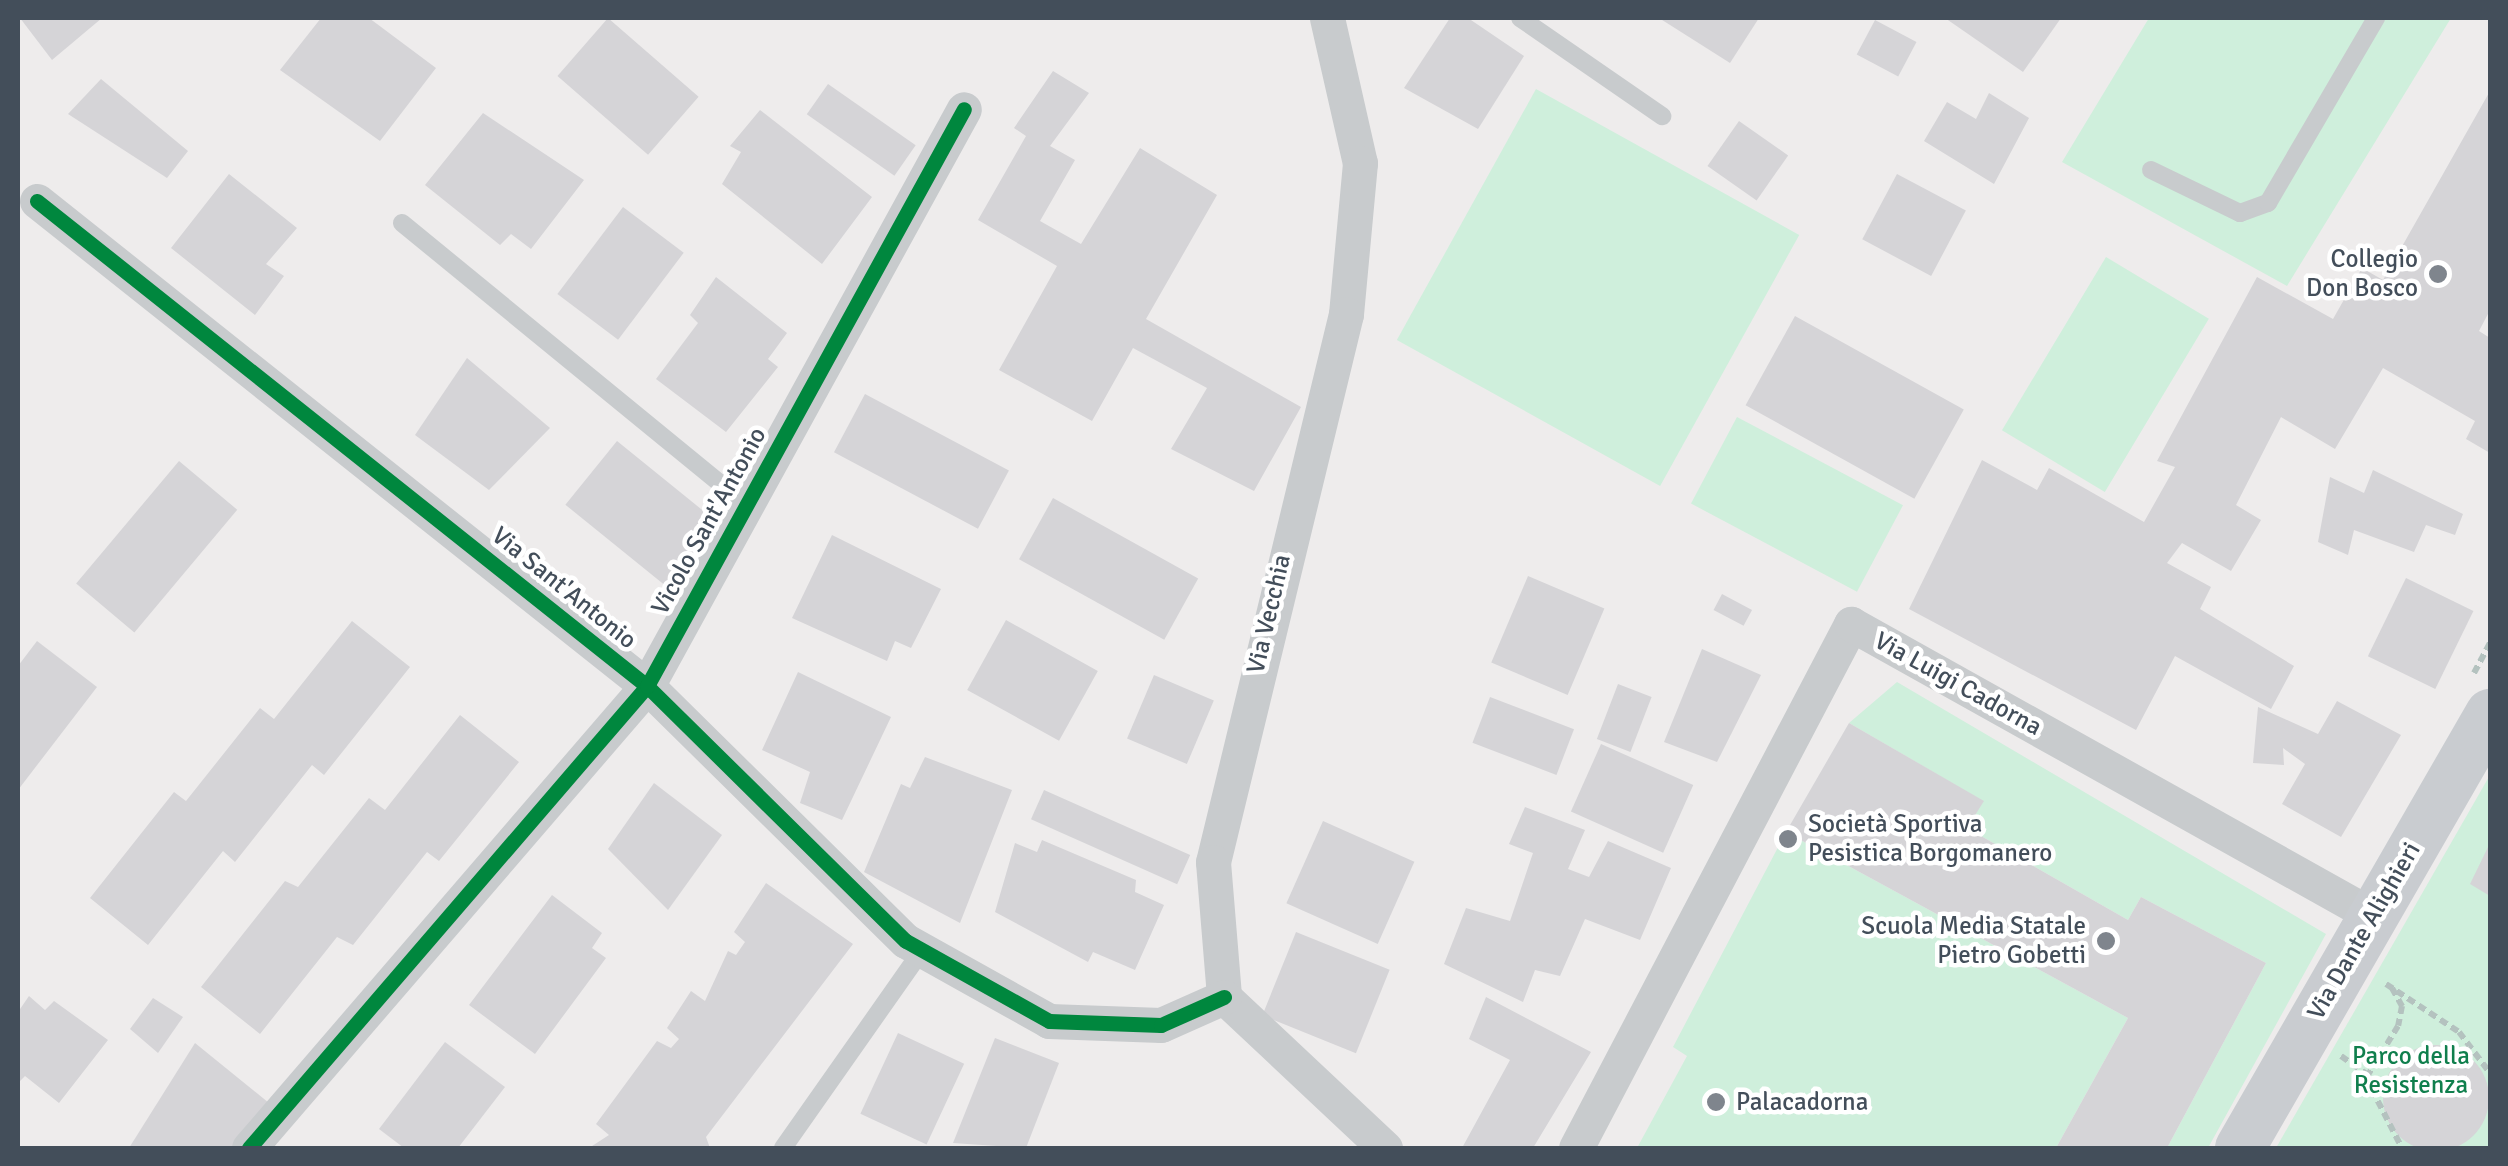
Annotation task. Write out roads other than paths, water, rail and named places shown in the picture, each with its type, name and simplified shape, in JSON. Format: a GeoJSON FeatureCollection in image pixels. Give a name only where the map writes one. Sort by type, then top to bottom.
{"type":"FeatureCollection","features":[{"type":"Feature","properties":{"kind":"street","name":"Via Vecchia"},"geometry":{"type":"LineString","coordinates":[[1224,997],[1213,862],[1346,314],[1360,163],[1327,18]]}},
{"type":"Feature","properties":{"kind":"street","name":"Vicolo Sant'Antonio"},"geometry":{"type":"LineString","coordinates":[[249,1148],[647,686],[964,109]]}},
{"type":"Feature","properties":{"kind":"street","name":"Via Sant'Antonio"},"geometry":{"type":"LineString","coordinates":[[37,201],[647,686],[922,950],[1049,1021],[1160,1025],[1224,997]]}},
{"type":"Feature","properties":{"kind":"street","name":"Via Luigi Cadorna"},"geometry":{"type":"LineString","coordinates":[[1576,1148],[1850,624],[2372,915]]}},
{"type":"Feature","properties":{"kind":"street","name":"Via Dante Alighieri"},"geometry":{"type":"LineString","coordinates":[[2240,1148],[2490,714]]}},
{"type":"Feature","properties":{"kind":"street"},"geometry":{"type":"LineString","coordinates":[[1224,997],[1385,1148]]}},
{"type":"Feature","properties":{"kind":"lane"},"geometry":{"type":"LineString","coordinates":[[1520,18],[1662,116]]}},
{"type":"Feature","properties":{"kind":"lane"},"geometry":{"type":"LineString","coordinates":[[2151,170],[2240,213],[2268,203],[2376,18]]}},
{"type":"Feature","properties":{"kind":"lane"},"geometry":{"type":"LineString","coordinates":[[402,223],[746,505]]}},
{"type":"Feature","properties":{"kind":"lane"},"geometry":{"type":"LineString","coordinates":[[783,1148],[922,950]]}},
{"type":"Feature","properties":{"kind":"place","name":"Collegio Don Bosco"},"geometry":{"type":"Point","coordinates":[2438,274]}},
{"type":"Feature","properties":{"kind":"place","name":"Società Sportiva Pesistica Borgomanero"},"geometry":{"type":"Point","coordinates":[1788,839]}},
{"type":"Feature","properties":{"kind":"place","name":"Scuola Media Statale Pietro Gobetti"},"geometry":{"type":"Point","coordinates":[2106,941]}},
{"type":"Feature","properties":{"kind":"place","name":"Palacadorna"},"geometry":{"type":"Point","coordinates":[1716,1102]}},
{"type":"Feature","properties":{"kind":"park label","name":"Parco della Resistenza"},"geometry":{"type":"Point","coordinates":[2411,1072]}}]}
